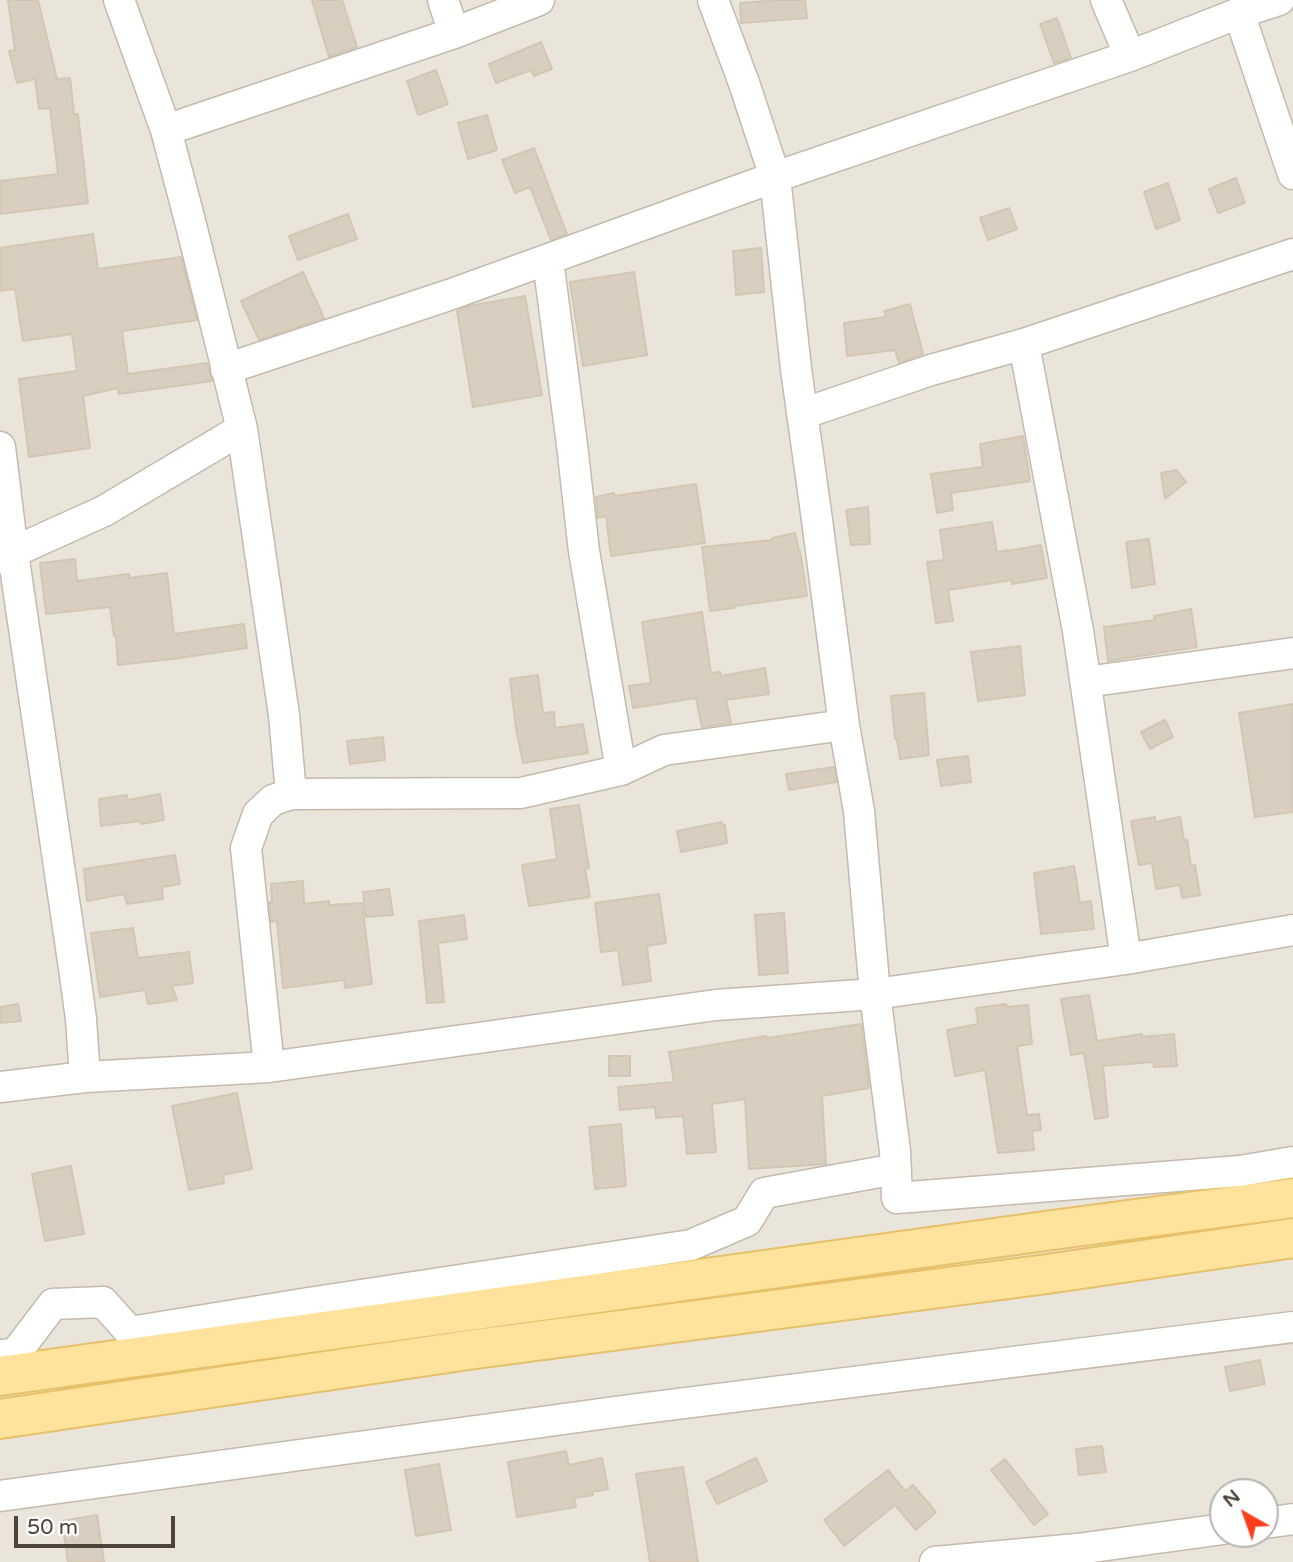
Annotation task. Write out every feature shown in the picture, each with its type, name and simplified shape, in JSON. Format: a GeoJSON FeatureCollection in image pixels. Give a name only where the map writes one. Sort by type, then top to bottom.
{"type":"FeatureCollection","features":[{"type":"Feature","properties":{"kind":"main road"},"geometry":{"type":"LineString","coordinates":[[0,1376],[1293,1198]]}},
{"type":"Feature","properties":{"kind":"main road"},"geometry":{"type":"LineString","coordinates":[[0,1419],[475,1349],[1047,1274],[1293,1238]]}},
{"type":"Feature","properties":{"kind":"street"},"geometry":{"type":"LineString","coordinates":[[119,0],[166,130],[242,429],[284,715],[291,794]]}},
{"type":"Feature","properties":{"kind":"street"},"geometry":{"type":"LineString","coordinates":[[443,0],[454,33]]}},
{"type":"Feature","properties":{"kind":"street"},"geometry":{"type":"LineString","coordinates":[[166,130],[454,33],[539,0]]}},
{"type":"Feature","properties":{"kind":"street"},"geometry":{"type":"LineString","coordinates":[[713,0],[775,177],[802,414],[844,725],[859,811],[875,994],[894,1138],[897,1198],[1240,1171],[1293,1163]]}},
{"type":"Feature","properties":{"kind":"street"},"geometry":{"type":"LineString","coordinates":[[1106,0],[1130,56]]}},
{"type":"Feature","properties":{"kind":"street"},"geometry":{"type":"LineString","coordinates":[[226,369],[436,300],[775,177],[1130,56],[1238,13],[1279,0]]}},
{"type":"Feature","properties":{"kind":"street"},"geometry":{"type":"LineString","coordinates":[[1238,13],[1293,174]]}},
{"type":"Feature","properties":{"kind":"street"},"geometry":{"type":"LineString","coordinates":[[802,414],[932,370],[1024,344],[1293,254]]}},
{"type":"Feature","properties":{"kind":"street"},"geometry":{"type":"LineString","coordinates":[[548,260],[584,551],[621,770]]}},
{"type":"Feature","properties":{"kind":"street"},"geometry":{"type":"LineString","coordinates":[[1024,344],[1078,631],[1126,959]]}},
{"type":"Feature","properties":{"kind":"street"},"geometry":{"type":"LineString","coordinates":[[7,555],[104,511],[242,429]]}},
{"type":"Feature","properties":{"kind":"street"},"geometry":{"type":"LineString","coordinates":[[0,447],[7,555],[75,975],[85,1077]]}},
{"type":"Feature","properties":{"kind":"street"},"geometry":{"type":"LineString","coordinates":[[1086,682],[1293,653]]}},
{"type":"Feature","properties":{"kind":"street"},"geometry":{"type":"LineString","coordinates":[[269,1067],[246,848],[258,814],[273,800],[291,794],[521,793],[621,770],[664,750],[844,725]]}},
{"type":"Feature","properties":{"kind":"street"},"geometry":{"type":"LineString","coordinates":[[0,1087],[85,1077],[269,1067],[716,1005],[875,994],[1126,959],[1293,930]]}},
{"type":"Feature","properties":{"kind":"street"},"geometry":{"type":"LineString","coordinates":[[0,1355],[15,1354],[53,1304],[103,1302],[130,1332],[691,1245],[747,1221],[764,1192],[896,1169]]}},
{"type":"Feature","properties":{"kind":"street"},"geometry":{"type":"LineString","coordinates":[[0,1496],[623,1411],[1293,1327]]}},
{"type":"Feature","properties":{"kind":"street"},"geometry":{"type":"LineString","coordinates":[[935,1562],[1082,1555],[1209,1532]]}},
{"type":"Feature","properties":{"kind":"shaded area"},"geometry":{"type":"Polygon","coordinates":[[[0,0],[1293,0],[1293,1562],[0,1562],[0,0]]]}},
{"type":"Feature","properties":{"kind":"building"},"geometry":{"type":"Polygon","coordinates":[[[8,0],[38,0],[57,79],[70,78],[74,114],[78,114],[88,203],[0,214],[0,181],[58,174],[50,108],[39,109],[35,79],[17,83],[9,51],[15,50],[8,0]]]}},
{"type":"Feature","properties":{"kind":"building"},"geometry":{"type":"Polygon","coordinates":[[[312,0],[342,0],[357,47],[329,57],[312,0]]]}},
{"type":"Feature","properties":{"kind":"building"},"geometry":{"type":"Polygon","coordinates":[[[805,0],[807,18],[741,23],[740,3],[805,0]]]}},
{"type":"Feature","properties":{"kind":"building"},"geometry":{"type":"Polygon","coordinates":[[[1057,18],[1071,58],[1054,63],[1040,24],[1057,18]]]}},
{"type":"Feature","properties":{"kind":"building"},"geometry":{"type":"Polygon","coordinates":[[[541,42],[552,69],[534,76],[531,70],[496,83],[489,64],[541,42]]]}},
{"type":"Feature","properties":{"kind":"building"},"geometry":{"type":"Polygon","coordinates":[[[436,70],[448,104],[418,115],[407,81],[436,70]]]}},
{"type":"Feature","properties":{"kind":"building"},"geometry":{"type":"Polygon","coordinates":[[[487,115],[497,150],[468,159],[458,123],[487,115]]]}},
{"type":"Feature","properties":{"kind":"building"},"geometry":{"type":"Polygon","coordinates":[[[534,148],[567,234],[551,240],[530,187],[515,193],[502,160],[534,148]]]}},
{"type":"Feature","properties":{"kind":"building"},"geometry":{"type":"Polygon","coordinates":[[[1236,178],[1245,203],[1218,213],[1209,189],[1236,178]]]}},
{"type":"Feature","properties":{"kind":"building"},"geometry":{"type":"Polygon","coordinates":[[[1168,183],[1180,220],[1156,229],[1144,192],[1168,183]]]}},
{"type":"Feature","properties":{"kind":"building"},"geometry":{"type":"Polygon","coordinates":[[[1009,208],[1017,229],[988,240],[980,218],[1009,208]]]}},
{"type":"Feature","properties":{"kind":"building"},"geometry":{"type":"Polygon","coordinates":[[[348,214],[357,239],[298,260],[289,236],[348,214]]]}},
{"type":"Feature","properties":{"kind":"building"},"geometry":{"type":"Polygon","coordinates":[[[93,234],[98,269],[181,257],[197,320],[122,331],[128,374],[207,363],[212,381],[119,394],[118,388],[83,396],[90,448],[29,457],[19,379],[77,371],[72,334],[23,341],[15,289],[0,291],[0,248],[93,234]]]}},
{"type":"Feature","properties":{"kind":"building"},"geometry":{"type":"Polygon","coordinates":[[[761,248],[764,292],[736,295],[733,251],[761,248]]]}},
{"type":"Feature","properties":{"kind":"building"},"geometry":{"type":"Polygon","coordinates":[[[303,272],[324,318],[259,340],[241,301],[303,272]]]}},
{"type":"Feature","properties":{"kind":"building"},"geometry":{"type":"Polygon","coordinates":[[[634,272],[647,355],[583,366],[570,282],[634,272]]]}},
{"type":"Feature","properties":{"kind":"building"},"geometry":{"type":"Polygon","coordinates":[[[525,296],[542,395],[473,407],[457,311],[469,306],[525,296]]]}},
{"type":"Feature","properties":{"kind":"building"},"geometry":{"type":"Polygon","coordinates":[[[910,304],[923,354],[899,363],[895,350],[847,356],[844,323],[886,317],[884,311],[910,304]]]}},
{"type":"Feature","properties":{"kind":"building"},"geometry":{"type":"Polygon","coordinates":[[[1023,436],[1030,481],[951,493],[953,510],[937,513],[931,474],[983,467],[980,444],[1023,436]]]}},
{"type":"Feature","properties":{"kind":"building"},"geometry":{"type":"Polygon","coordinates":[[[1176,470],[1186,482],[1165,499],[1161,473],[1176,470]]]}},
{"type":"Feature","properties":{"kind":"building"},"geometry":{"type":"Polygon","coordinates":[[[696,484],[705,543],[611,556],[606,516],[598,518],[596,497],[696,484]]]}},
{"type":"Feature","properties":{"kind":"building"},"geometry":{"type":"Polygon","coordinates":[[[868,507],[870,544],[851,545],[846,510],[868,507]]]}},
{"type":"Feature","properties":{"kind":"building"},"geometry":{"type":"Polygon","coordinates":[[[992,522],[997,552],[1041,545],[1047,578],[1012,584],[1012,580],[948,590],[953,621],[936,623],[927,562],[944,560],[940,530],[992,522]]]}},
{"type":"Feature","properties":{"kind":"building"},"geometry":{"type":"Polygon","coordinates":[[[795,533],[807,596],[710,611],[702,547],[772,540],[795,533]]]}},
{"type":"Feature","properties":{"kind":"building"},"geometry":{"type":"Polygon","coordinates":[[[1149,539],[1155,584],[1132,588],[1126,542],[1149,539]]]}},
{"type":"Feature","properties":{"kind":"building"},"geometry":{"type":"Polygon","coordinates":[[[75,559],[77,581],[129,574],[129,578],[167,573],[174,634],[244,624],[247,648],[118,665],[110,607],[46,614],[40,563],[75,559]]]}},
{"type":"Feature","properties":{"kind":"building"},"geometry":{"type":"Polygon","coordinates":[[[1191,609],[1197,647],[1108,661],[1104,627],[1155,620],[1154,616],[1191,609]]]}},
{"type":"Feature","properties":{"kind":"building"},"geometry":{"type":"Polygon","coordinates":[[[702,612],[711,673],[720,672],[721,676],[765,668],[769,694],[726,700],[731,723],[702,727],[696,698],[633,708],[629,686],[651,683],[642,622],[702,612]]]}},
{"type":"Feature","properties":{"kind":"building"},"geometry":{"type":"Polygon","coordinates":[[[1020,646],[1025,695],[978,701],[971,652],[1020,646]]]}},
{"type":"Feature","properties":{"kind":"building"},"geometry":{"type":"Polygon","coordinates":[[[538,675],[543,713],[554,712],[555,728],[583,724],[588,753],[523,763],[510,679],[538,675]]]}},
{"type":"Feature","properties":{"kind":"building"},"geometry":{"type":"Polygon","coordinates":[[[924,693],[929,755],[900,759],[895,739],[891,696],[924,693]]]}},
{"type":"Feature","properties":{"kind":"building"},"geometry":{"type":"Polygon","coordinates":[[[1293,704],[1293,812],[1255,817],[1239,713],[1293,704]]]}},
{"type":"Feature","properties":{"kind":"building"},"geometry":{"type":"Polygon","coordinates":[[[1165,720],[1173,737],[1150,749],[1141,732],[1165,720]]]}},
{"type":"Feature","properties":{"kind":"building"},"geometry":{"type":"Polygon","coordinates":[[[383,737],[385,760],[350,764],[347,741],[383,737]]]}},
{"type":"Feature","properties":{"kind":"building"},"geometry":{"type":"Polygon","coordinates":[[[968,756],[971,782],[941,786],[937,760],[968,756]]]}},
{"type":"Feature","properties":{"kind":"building"},"geometry":{"type":"Polygon","coordinates":[[[834,767],[836,782],[789,790],[786,774],[834,767]]]}},
{"type":"Feature","properties":{"kind":"building"},"geometry":{"type":"Polygon","coordinates":[[[160,794],[164,820],[101,826],[99,799],[127,795],[127,800],[160,794]]]}},
{"type":"Feature","properties":{"kind":"building"},"geometry":{"type":"Polygon","coordinates":[[[579,805],[589,868],[585,869],[590,897],[529,906],[522,865],[557,859],[550,809],[579,805]]]}},
{"type":"Feature","properties":{"kind":"building"},"geometry":{"type":"Polygon","coordinates":[[[1155,817],[1155,822],[1180,817],[1191,866],[1195,865],[1200,895],[1182,898],[1180,885],[1156,889],[1152,863],[1139,865],[1131,821],[1155,817]]]}},
{"type":"Feature","properties":{"kind":"building"},"geometry":{"type":"Polygon","coordinates":[[[722,822],[722,825],[725,825],[727,843],[681,852],[677,831],[722,822]]]}},
{"type":"Feature","properties":{"kind":"building"},"geometry":{"type":"Polygon","coordinates":[[[175,855],[180,884],[162,887],[163,899],[127,904],[124,894],[87,901],[84,869],[175,855]]]}},
{"type":"Feature","properties":{"kind":"building"},"geometry":{"type":"Polygon","coordinates":[[[1074,866],[1080,903],[1091,901],[1094,929],[1041,934],[1034,873],[1074,866]]]}},
{"type":"Feature","properties":{"kind":"building"},"geometry":{"type":"Polygon","coordinates":[[[303,881],[304,904],[329,901],[329,905],[362,903],[372,984],[345,988],[344,980],[283,988],[277,921],[271,922],[271,884],[303,881]]]}},
{"type":"Feature","properties":{"kind":"building"},"geometry":{"type":"Polygon","coordinates":[[[389,889],[393,915],[366,917],[363,892],[389,889]]]}},
{"type":"Feature","properties":{"kind":"building"},"geometry":{"type":"Polygon","coordinates":[[[659,894],[666,943],[647,946],[651,981],[623,985],[618,950],[601,952],[595,903],[659,894]]]}},
{"type":"Feature","properties":{"kind":"building"},"geometry":{"type":"Polygon","coordinates":[[[784,913],[788,973],[759,975],[755,915],[784,913]]]}},
{"type":"Feature","properties":{"kind":"building"},"geometry":{"type":"Polygon","coordinates":[[[464,915],[467,939],[438,943],[444,1002],[427,1003],[419,921],[464,915]]]}},
{"type":"Feature","properties":{"kind":"building"},"geometry":{"type":"Polygon","coordinates":[[[133,928],[138,958],[189,952],[193,983],[172,986],[177,1000],[148,1004],[145,990],[100,997],[91,933],[133,928]]]}},
{"type":"Feature","properties":{"kind":"building"},"geometry":{"type":"Polygon","coordinates":[[[1089,995],[1097,1041],[1142,1034],[1142,1037],[1174,1034],[1177,1066],[1154,1067],[1153,1062],[1103,1066],[1108,1117],[1095,1119],[1084,1053],[1071,1055],[1061,999],[1089,995]]]}},
{"type":"Feature","properties":{"kind":"building"},"geometry":{"type":"Polygon","coordinates":[[[18,1004],[21,1021],[0,1023],[0,1007],[18,1004]]]}},
{"type":"Feature","properties":{"kind":"building"},"geometry":{"type":"Polygon","coordinates":[[[1006,1004],[1007,1007],[1028,1005],[1032,1044],[1017,1046],[1027,1115],[1039,1114],[1041,1130],[1032,1131],[1034,1150],[998,1153],[985,1070],[955,1076],[947,1030],[978,1024],[976,1008],[1006,1004]]]}},
{"type":"Feature","properties":{"kind":"building"},"geometry":{"type":"Polygon","coordinates":[[[861,1024],[869,1088],[822,1096],[826,1164],[749,1169],[745,1099],[712,1104],[716,1152],[687,1154],[683,1116],[656,1118],[655,1107],[620,1110],[618,1087],[674,1082],[669,1052],[861,1024]]]}},
{"type":"Feature","properties":{"kind":"building"},"geometry":{"type":"Polygon","coordinates":[[[609,1056],[630,1056],[630,1076],[609,1076],[609,1056]]]}},
{"type":"Feature","properties":{"kind":"building"},"geometry":{"type":"Polygon","coordinates":[[[237,1093],[252,1169],[223,1175],[224,1183],[189,1190],[172,1106],[237,1093]]]}},
{"type":"Feature","properties":{"kind":"building"},"geometry":{"type":"Polygon","coordinates":[[[621,1124],[626,1186],[595,1189],[589,1127],[621,1124]]]}},
{"type":"Feature","properties":{"kind":"building"},"geometry":{"type":"Polygon","coordinates":[[[71,1166],[84,1234],[45,1241],[32,1174],[71,1166]]]}},
{"type":"Feature","properties":{"kind":"building"},"geometry":{"type":"Polygon","coordinates":[[[1260,1360],[1265,1384],[1230,1391],[1225,1367],[1260,1360]]]}},
{"type":"Feature","properties":{"kind":"building"},"geometry":{"type":"Polygon","coordinates":[[[1102,1446],[1106,1472],[1079,1475],[1076,1449],[1102,1446]]]}},
{"type":"Feature","properties":{"kind":"building"},"geometry":{"type":"Polygon","coordinates":[[[566,1451],[569,1465],[602,1458],[608,1489],[574,1498],[576,1507],[517,1517],[508,1462],[566,1451]]]}},
{"type":"Feature","properties":{"kind":"building"},"geometry":{"type":"Polygon","coordinates":[[[756,1458],[767,1481],[717,1504],[706,1482],[756,1458]]]}},
{"type":"Feature","properties":{"kind":"building"},"geometry":{"type":"Polygon","coordinates":[[[1005,1459],[1048,1514],[1034,1525],[991,1470],[1005,1459]]]}},
{"type":"Feature","properties":{"kind":"building"},"geometry":{"type":"Polygon","coordinates":[[[439,1464],[451,1530],[416,1536],[405,1470],[439,1464]]]}},
{"type":"Feature","properties":{"kind":"building"},"geometry":{"type":"Polygon","coordinates":[[[683,1467],[698,1562],[650,1562],[636,1474],[683,1467]]]}},
{"type":"Feature","properties":{"kind":"building"},"geometry":{"type":"Polygon","coordinates":[[[888,1470],[905,1491],[913,1485],[936,1512],[916,1530],[895,1505],[844,1546],[824,1520],[888,1470]]]}},
{"type":"Feature","properties":{"kind":"building"},"geometry":{"type":"Polygon","coordinates":[[[97,1515],[104,1562],[68,1562],[62,1521],[97,1515]]]}}]}
